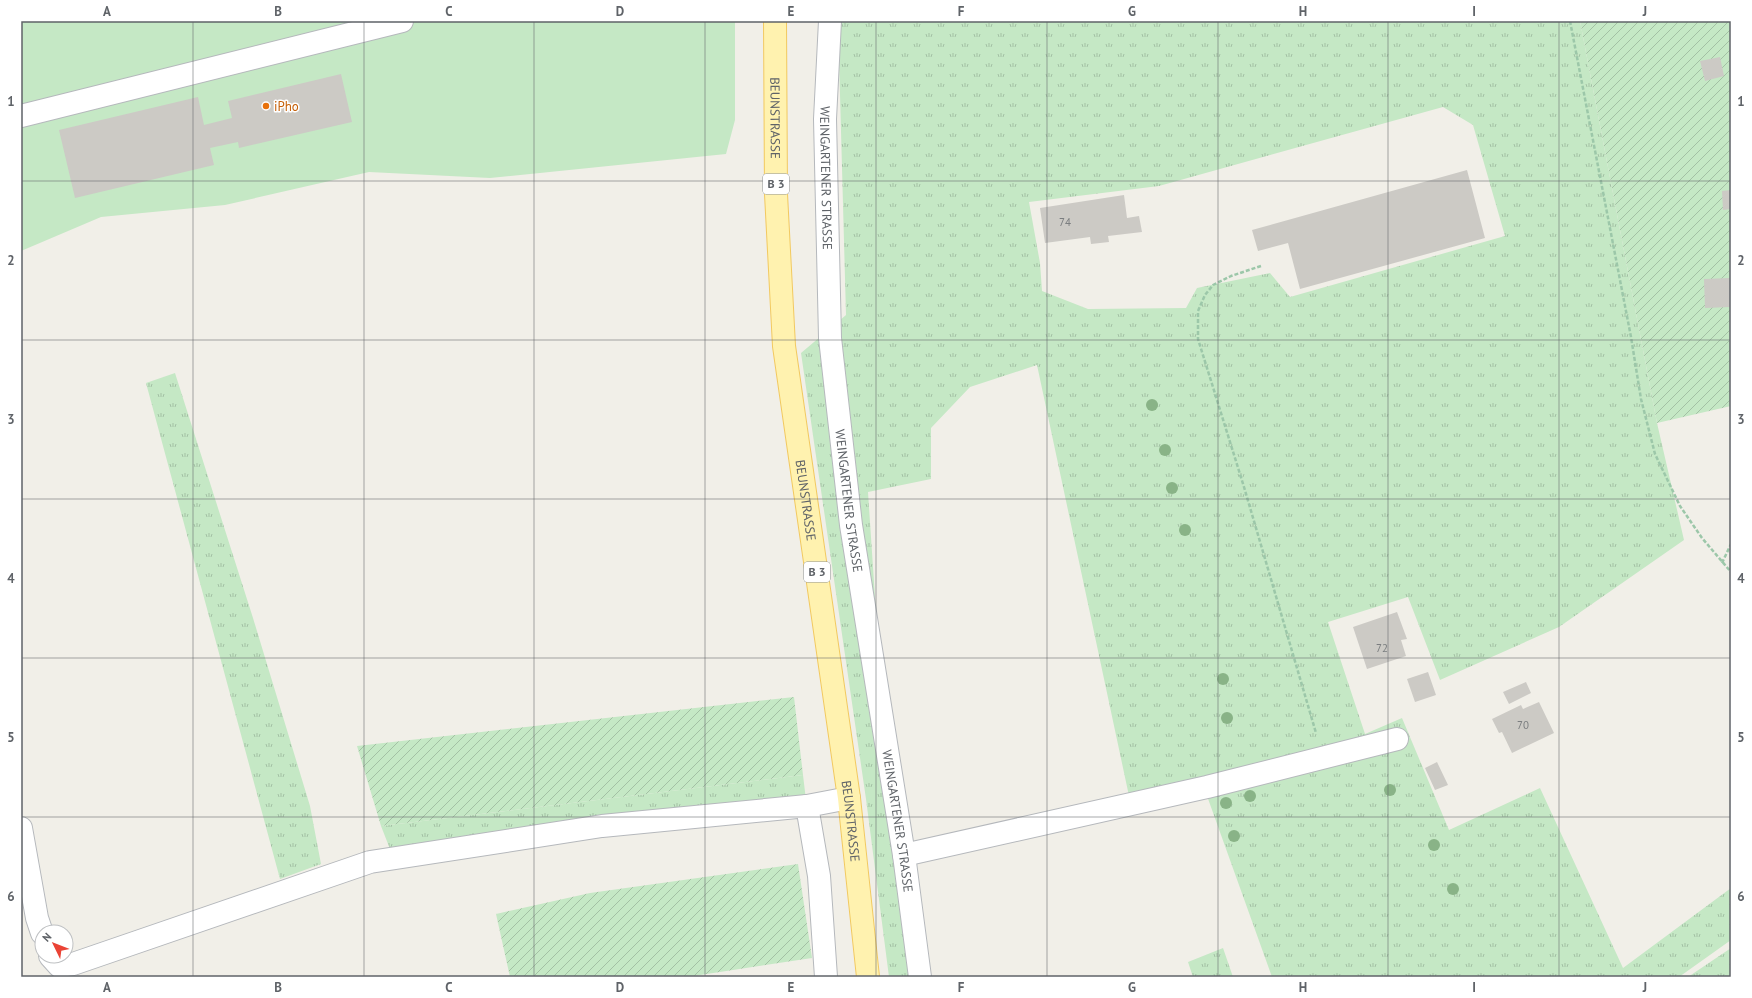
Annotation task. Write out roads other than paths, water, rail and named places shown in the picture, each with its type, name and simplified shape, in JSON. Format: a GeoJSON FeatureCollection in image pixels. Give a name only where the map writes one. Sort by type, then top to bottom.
{"type":"FeatureCollection","features":[{"type":"Feature","properties":{"kind":"main road","name":"BEUNSTRASSE"},"geometry":{"type":"LineString","coordinates":[[775,21],[776,194],[784,346],[849,798],[868,977]]}},
{"type":"Feature","properties":{"kind":"street"},"geometry":{"type":"LineString","coordinates":[[21,116],[402,21]]}},
{"type":"Feature","properties":{"kind":"street","name":"WEINGARTENER STRASSE"},"geometry":{"type":"LineString","coordinates":[[830,21],[825,120],[830,338],[851,525],[904,855],[920,977]]}},
{"type":"Feature","properties":{"kind":"street"},"geometry":{"type":"LineString","coordinates":[[904,855],[1207,787],[1397,739]]}},
{"type":"Feature","properties":{"kind":"street"},"geometry":{"type":"LineString","coordinates":[[74,964],[370,862],[602,826],[807,806],[849,798]]}},
{"type":"Feature","properties":{"kind":"street"},"geometry":{"type":"LineString","coordinates":[[807,806],[820,876],[826,977]]}},
{"type":"Feature","properties":{"kind":"street"},"geometry":{"type":"LineString","coordinates":[[21,828],[39,924]]}},
{"type":"Feature","properties":{"kind":"street"},"geometry":{"type":"LineString","coordinates":[[57,964],[59,966],[73,964]]}},
{"type":"Feature","properties":{"kind":"place","name":"iPho"},"geometry":{"type":"Point","coordinates":[266,106]}}]}
